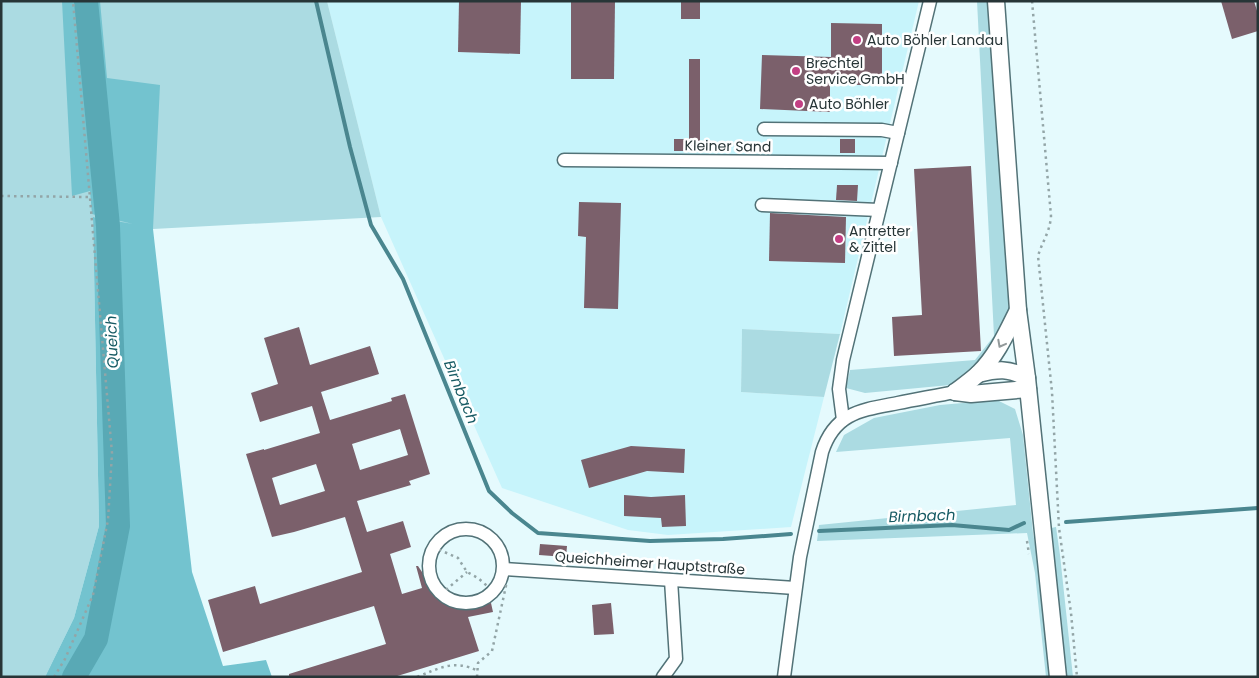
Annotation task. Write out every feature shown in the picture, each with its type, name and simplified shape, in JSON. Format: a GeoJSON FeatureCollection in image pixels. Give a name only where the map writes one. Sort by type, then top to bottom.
{"type":"FeatureCollection","features":[{"type":"Feature","properties":{"kind":"main road"},"geometry":{"type":"LineString","coordinates":[[996,1],[1018,310],[1028,383],[1058,677]]}},
{"type":"Feature","properties":{"kind":"main road"},"geometry":{"type":"LineString","coordinates":[[955,392],[978,374],[996,353],[1018,310]]}},
{"type":"Feature","properties":{"kind":"main road"},"geometry":{"type":"LineString","coordinates":[[978,374],[1004,370],[1012,371],[1028,383]]}},
{"type":"Feature","properties":{"kind":"main road"},"geometry":{"type":"LineString","coordinates":[[955,392],[971,394],[1028,383]]}},
{"type":"Feature","properties":{"kind":"street"},"geometry":{"type":"LineString","coordinates":[[843,420],[839,389],[843,360],[930,1]]}},
{"type":"Feature","properties":{"kind":"street"},"geometry":{"type":"LineString","coordinates":[[764,129],[882,130],[898,133]]}},
{"type":"Feature","properties":{"kind":"street","name":"Kleiner Sand"},"geometry":{"type":"LineString","coordinates":[[564,160],[891,163]]}},
{"type":"Feature","properties":{"kind":"street"},"geometry":{"type":"LineString","coordinates":[[762,205],[879,210]]}},
{"type":"Feature","properties":{"kind":"street"},"geometry":{"type":"LineString","coordinates":[[784,677],[795,588],[807,517],[822,452],[827,439],[843,420],[861,410],[955,392]]}},
{"type":"Feature","properties":{"kind":"street"},"geometry":{"type":"LineString","coordinates":[[467,528],[480,530],[490,537],[498,546],[506,569],[501,580],[486,598],[475,603],[463,604],[441,594],[429,572],[433,548],[442,537],[454,530],[467,528]]}},
{"type":"Feature","properties":{"kind":"street","name":"Queichheimer Hauptstraße"},"geometry":{"type":"LineString","coordinates":[[506,569],[795,588]]}},
{"type":"Feature","properties":{"kind":"street"},"geometry":{"type":"LineString","coordinates":[[663,677],[676,660],[670,580]]}},
{"type":"Feature","properties":{"kind":"path"},"geometry":{"type":"LineString","coordinates":[[54,677],[65,659],[93,595],[108,520],[112,453],[73,1]]}},
{"type":"Feature","properties":{"kind":"path"},"geometry":{"type":"LineString","coordinates":[[1032,1],[1051,216],[1050,228],[1038,256],[1052,392],[1059,528],[1071,613],[1076,677]]}},
{"type":"Feature","properties":{"kind":"path"},"geometry":{"type":"LineString","coordinates":[[1,196],[90,196]]}},
{"type":"Feature","properties":{"kind":"path"},"geometry":{"type":"LineString","coordinates":[[433,548],[458,558],[467,572],[478,578],[493,591]]}},
{"type":"Feature","properties":{"kind":"path"},"geometry":{"type":"LineString","coordinates":[[477,677],[478,663],[492,651],[503,606],[506,569]]}},
{"type":"Feature","properties":{"kind":"path"},"geometry":{"type":"LineString","coordinates":[[441,594],[467,572]]}},
{"type":"Feature","properties":{"kind":"path"},"geometry":{"type":"LineString","coordinates":[[416,677],[452,664],[466,665],[478,671]]}},
{"type":"Feature","properties":{"kind":"shaded area"},"geometry":{"type":"Polygon","coordinates":[[[1,1],[327,1],[381,217],[153,229],[93,217],[99,526],[74,618],[45,677],[1,677],[1,1]]]}},
{"type":"Feature","properties":{"kind":"shaded area"},"geometry":{"type":"Polygon","coordinates":[[[62,1],[100,1],[107,78],[160,85],[153,229],[192,572],[223,666],[266,660],[272,677],[45,677],[74,618],[99,526],[93,217],[133,224],[92,214],[90,191],[72,196],[62,1]]]}},
{"type":"Feature","properties":{"kind":"shaded area"},"geometry":{"type":"Polygon","coordinates":[[[327,1],[919,1],[840,334],[742,329],[741,392],[824,397],[791,527],[668,535],[628,530],[502,488],[381,217],[327,1]]]}},
{"type":"Feature","properties":{"kind":"shaded area"},"geometry":{"type":"Polygon","coordinates":[[[977,1],[988,1],[1010,326],[970,377],[950,385],[865,393],[846,388],[850,370],[975,360],[994,336],[977,1]]]}},
{"type":"Feature","properties":{"kind":"shaded area"},"geometry":{"type":"Polygon","coordinates":[[[742,329],[840,334],[824,397],[741,392],[742,329]]]}},
{"type":"Feature","properties":{"kind":"shaded area"},"geometry":{"type":"Polygon","coordinates":[[[997,400],[1015,409],[1023,435],[1033,533],[1041,577],[1050,677],[1046,677],[1035,573],[1027,533],[817,541],[819,525],[1016,505],[1010,438],[836,452],[844,435],[874,418],[940,405],[997,400]]]}},
{"type":"Feature","properties":{"kind":"shaded area"},"geometry":{"type":"Polygon","coordinates":[[[1056,527],[1073,677],[1065,677],[1051,528],[1056,527]]]}},
{"type":"Feature","properties":{"kind":"building"},"geometry":{"type":"Polygon","coordinates":[[[459,1],[521,1],[520,54],[458,52],[459,1]]]}},
{"type":"Feature","properties":{"kind":"building"},"geometry":{"type":"Polygon","coordinates":[[[571,1],[615,1],[614,79],[571,79],[571,1]]]}},
{"type":"Feature","properties":{"kind":"building"},"geometry":{"type":"Polygon","coordinates":[[[681,1],[700,1],[700,19],[681,19],[681,1]]]}},
{"type":"Feature","properties":{"kind":"building"},"geometry":{"type":"Polygon","coordinates":[[[1221,1],[1254,1],[1258,14],[1258,31],[1232,39],[1221,1]]]}},
{"type":"Feature","properties":{"kind":"building"},"geometry":{"type":"Polygon","coordinates":[[[831,23],[882,24],[882,85],[830,85],[830,112],[760,109],[762,55],[831,57],[831,23]]]}},
{"type":"Feature","properties":{"kind":"building"},"geometry":{"type":"Polygon","coordinates":[[[689,59],[700,59],[700,151],[674,151],[674,139],[689,139],[689,59]]]}},
{"type":"Feature","properties":{"kind":"building"},"geometry":{"type":"Polygon","coordinates":[[[840,139],[855,139],[855,153],[840,153],[840,139]]]}},
{"type":"Feature","properties":{"kind":"building"},"geometry":{"type":"Polygon","coordinates":[[[971,166],[981,351],[894,356],[892,317],[922,315],[914,169],[971,166]]]}},
{"type":"Feature","properties":{"kind":"building"},"geometry":{"type":"Polygon","coordinates":[[[837,185],[858,185],[857,201],[836,200],[837,185]]]}},
{"type":"Feature","properties":{"kind":"building"},"geometry":{"type":"Polygon","coordinates":[[[579,202],[621,203],[618,309],[584,308],[586,237],[578,236],[579,202]]]}},
{"type":"Feature","properties":{"kind":"building"},"geometry":{"type":"Polygon","coordinates":[[[770,213],[846,217],[845,263],[769,261],[770,213]]]}},
{"type":"Feature","properties":{"kind":"building"},"geometry":{"type":"Polygon","coordinates":[[[299,327],[310,365],[370,346],[379,374],[321,392],[330,420],[392,401],[391,398],[405,394],[430,474],[409,481],[411,485],[357,501],[367,532],[403,521],[411,547],[390,554],[402,594],[422,588],[416,566],[418,566],[436,593],[444,601],[464,607],[491,603],[493,612],[468,617],[479,651],[394,677],[289,677],[289,674],[386,644],[374,606],[223,652],[208,600],[255,586],[260,604],[362,572],[345,517],[272,537],[246,454],[320,433],[312,406],[260,422],[251,393],[278,384],[264,338],[299,327]],[[400,429],[352,444],[360,470],[408,455],[400,429]],[[316,464],[272,478],[280,505],[325,491],[316,464]]]}},
{"type":"Feature","properties":{"kind":"building"},"geometry":{"type":"Polygon","coordinates":[[[631,446],[685,449],[684,473],[647,471],[589,488],[581,460],[631,446]]]}},
{"type":"Feature","properties":{"kind":"building"},"geometry":{"type":"Polygon","coordinates":[[[624,495],[651,497],[685,495],[686,526],[662,527],[661,518],[624,516],[624,495]]]}},
{"type":"Feature","properties":{"kind":"building"},"geometry":{"type":"Polygon","coordinates":[[[540,544],[567,546],[566,557],[539,555],[540,544]]]}},
{"type":"Feature","properties":{"kind":"building"},"geometry":{"type":"Polygon","coordinates":[[[611,603],[614,634],[594,635],[592,605],[611,603]]]}},
{"type":"Feature","properties":{"kind":"waterway","name":"Queich"},"geometry":{"type":"LineString","coordinates":[[74,677],[96,639],[118,526],[108,226],[86,1]]}},
{"type":"Feature","properties":{"kind":"waterway","name":"Birnbach"},"geometry":{"type":"LineString","coordinates":[[316,1],[350,147],[371,225],[403,279],[489,491],[512,513],[538,533],[650,541],[723,539],[791,534]]}},
{"type":"Feature","properties":{"kind":"waterway","name":"Birnbach"},"geometry":{"type":"LineString","coordinates":[[1066,522],[1258,508]]}},
{"type":"Feature","properties":{"kind":"waterway","name":"Birnbach"},"geometry":{"type":"LineString","coordinates":[[819,531],[952,525],[1009,530],[1024,523]]}},
{"type":"Feature","properties":{"kind":"place","name":"Auto Böhler Landau"},"geometry":{"type":"Point","coordinates":[857,40]}},
{"type":"Feature","properties":{"kind":"place","name":"Brechtel Service GmbH"},"geometry":{"type":"Point","coordinates":[796,71]}},
{"type":"Feature","properties":{"kind":"place","name":"Auto Böhler"},"geometry":{"type":"Point","coordinates":[799,104]}},
{"type":"Feature","properties":{"kind":"place","name":"Antretter & Zittel"},"geometry":{"type":"Point","coordinates":[839,239]}}]}
